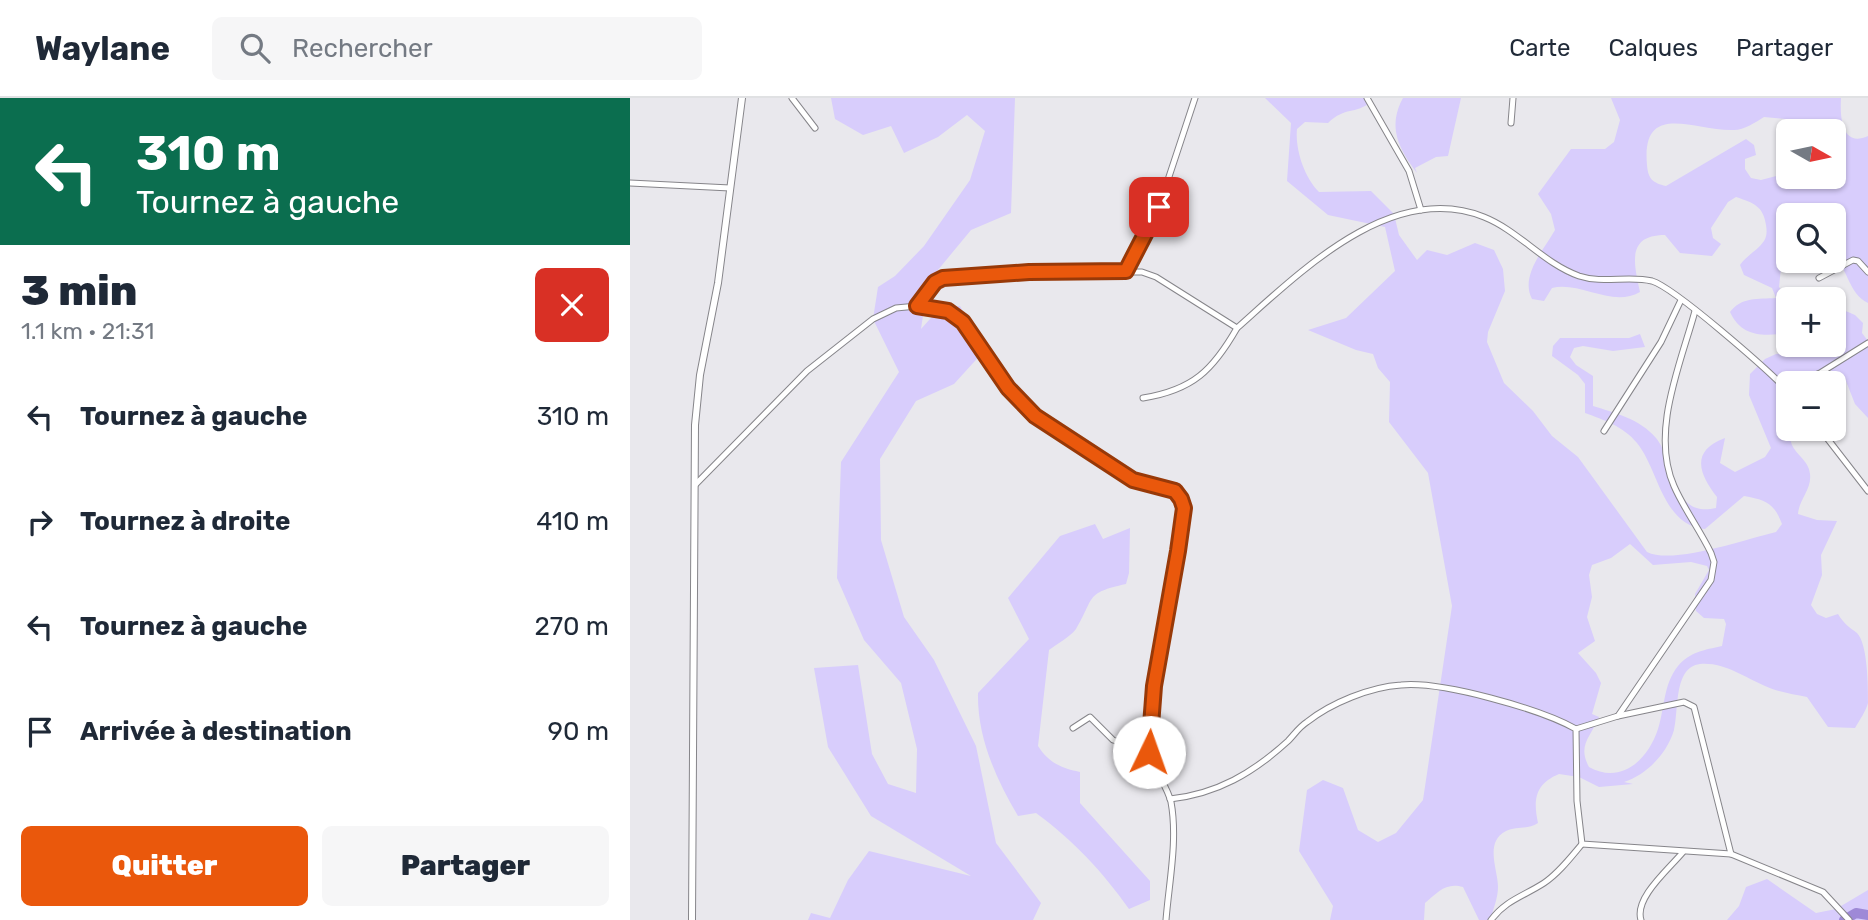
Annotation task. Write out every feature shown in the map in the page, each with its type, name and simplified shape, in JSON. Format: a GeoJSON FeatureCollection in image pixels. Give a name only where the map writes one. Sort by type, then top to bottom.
{"type":"FeatureCollection","features":[{"type":"Feature","properties":{"kind":"street"},"geometry":{"type":"LineString","coordinates":[[692,920],[695,485],[699,374],[718,283],[742,98]]}},
{"type":"Feature","properties":{"kind":"street"},"geometry":{"type":"LineString","coordinates":[[792,98],[815,128]]}},
{"type":"Feature","properties":{"kind":"street"},"geometry":{"type":"LineString","coordinates":[[1126,271],[1159,207],[1195,98]]}},
{"type":"Feature","properties":{"kind":"street"},"geometry":{"type":"LineString","coordinates":[[1367,98],[1409,171],[1421,210]]}},
{"type":"Feature","properties":{"kind":"street"},"geometry":{"type":"LineString","coordinates":[[1511,123],[1513,98]]}},
{"type":"Feature","properties":{"kind":"street"},"geometry":{"type":"LineString","coordinates":[[630,183],[730,188]]}},
{"type":"Feature","properties":{"kind":"street"},"geometry":{"type":"LineString","coordinates":[[1143,398],[1167,394],[1207,372],[1237,328],[1342,241],[1385,218],[1421,210],[1451,210],[1482,216],[1501,225],[1529,247],[1579,276],[1654,282],[1695,311],[1776,378]]}},
{"type":"Feature","properties":{"kind":"street"},"geometry":{"type":"LineString","coordinates":[[1819,278],[1853,260],[1858,261],[1868,272]]}},
{"type":"Feature","properties":{"kind":"street"},"geometry":{"type":"LineString","coordinates":[[917,306],[935,282],[943,278],[1029,272],[1126,271],[1156,277],[1237,328]]}},
{"type":"Feature","properties":{"kind":"street"},"geometry":{"type":"LineString","coordinates":[[1604,431],[1661,342],[1681,300]]}},
{"type":"Feature","properties":{"kind":"street"},"geometry":{"type":"LineString","coordinates":[[695,485],[807,371],[873,319],[896,308],[917,306],[948,311],[963,322],[1008,388],[1035,416],[1133,480],[1175,491],[1184,508],[1154,686],[1149,752],[1170,799],[1173,843],[1166,920]]}},
{"type":"Feature","properties":{"kind":"street"},"geometry":{"type":"LineString","coordinates":[[1618,716],[1711,580],[1714,567],[1711,553],[1674,486],[1668,453],[1670,406],[1695,311]]}},
{"type":"Feature","properties":{"kind":"street"},"geometry":{"type":"LineString","coordinates":[[1823,371],[1868,343]]}},
{"type":"Feature","properties":{"kind":"street"},"geometry":{"type":"LineString","coordinates":[[1829,441],[1868,491]]}},
{"type":"Feature","properties":{"kind":"street"},"geometry":{"type":"LineString","coordinates":[[1170,799],[1195,796],[1225,786],[1242,777],[1321,712],[1360,694],[1385,687],[1423,686],[1487,698],[1536,710],[1577,729],[1618,716],[1684,702],[1694,708],[1731,854]]}},
{"type":"Feature","properties":{"kind":"street"},"geometry":{"type":"LineString","coordinates":[[1073,728],[1090,717],[1113,740],[1149,752]]}},
{"type":"Feature","properties":{"kind":"street"},"geometry":{"type":"LineString","coordinates":[[1577,729],[1577,801],[1582,844]]}},
{"type":"Feature","properties":{"kind":"street"},"geometry":{"type":"LineString","coordinates":[[1582,844],[1731,854],[1823,892],[1849,920]]}},
{"type":"Feature","properties":{"kind":"street"},"geometry":{"type":"LineString","coordinates":[[1490,920],[1500,907],[1518,894],[1544,883],[1582,844]]}},
{"type":"Feature","properties":{"kind":"street"},"geometry":{"type":"LineString","coordinates":[[1642,920],[1639,909],[1645,898],[1683,852]]}},
{"type":"Feature","properties":{"kind":"shaded area"},"geometry":{"type":"Polygon","coordinates":[[[831,98],[1015,98],[1011,213],[971,230],[928,282],[921,329],[939,309],[960,306],[984,351],[954,384],[916,401],[880,459],[881,540],[904,617],[934,660],[976,746],[996,843],[1041,903],[1033,920],[808,920],[811,913],[830,918],[848,880],[869,851],[971,876],[871,816],[828,747],[814,668],[858,665],[872,754],[888,784],[916,793],[917,749],[901,683],[864,640],[837,578],[841,462],[899,372],[873,319],[878,287],[895,276],[924,246],[970,180],[985,131],[967,115],[938,137],[904,153],[891,126],[863,135],[835,119],[831,98]]]}},
{"type":"Feature","properties":{"kind":"shaded area"},"geometry":{"type":"Polygon","coordinates":[[[1265,98],[1370,98],[1371,102],[1365,106],[1340,114],[1328,123],[1305,122],[1297,129],[1299,154],[1309,179],[1319,192],[1371,191],[1394,214],[1399,235],[1417,260],[1427,250],[1447,255],[1475,243],[1494,250],[1503,269],[1505,291],[1488,332],[1487,342],[1504,383],[1533,411],[1552,436],[1578,457],[1647,552],[1659,555],[1710,550],[1776,532],[1782,524],[1776,511],[1768,504],[1744,496],[1705,529],[1679,518],[1663,495],[1644,454],[1632,437],[1606,421],[1585,413],[1585,384],[1578,375],[1552,356],[1553,346],[1560,338],[1629,338],[1640,334],[1645,347],[1613,351],[1583,346],[1574,348],[1570,357],[1576,365],[1593,376],[1593,406],[1627,418],[1650,431],[1662,448],[1682,497],[1690,505],[1701,509],[1716,508],[1717,497],[1702,472],[1702,456],[1706,449],[1725,438],[1720,463],[1735,472],[1765,457],[1771,448],[1749,395],[1750,374],[1765,359],[1776,354],[1776,357],[1846,357],[1846,311],[1855,315],[1863,323],[1862,333],[1868,341],[1868,418],[1855,404],[1846,381],[1846,371],[1825,368],[1819,371],[1776,371],[1776,441],[1791,441],[1809,469],[1809,484],[1798,514],[1817,520],[1837,521],[1821,555],[1822,575],[1811,605],[1817,614],[1826,618],[1838,614],[1861,639],[1865,656],[1868,703],[1855,728],[1828,727],[1807,697],[1770,688],[1717,665],[1700,664],[1691,667],[1681,681],[1671,739],[1648,769],[1624,782],[1633,784],[1599,787],[1579,777],[1559,774],[1540,788],[1536,800],[1538,823],[1506,831],[1499,836],[1494,849],[1498,891],[1490,920],[1479,920],[1463,887],[1452,886],[1442,889],[1425,903],[1424,920],[1330,920],[1333,906],[1299,851],[1307,790],[1323,780],[1343,788],[1358,830],[1378,842],[1396,833],[1423,800],[1452,606],[1428,473],[1389,422],[1390,382],[1378,368],[1373,354],[1356,350],[1308,330],[1346,318],[1395,271],[1385,227],[1328,215],[1287,181],[1291,123],[1265,98]],[[1630,544],[1611,558],[1592,565],[1589,575],[1592,597],[1587,617],[1595,641],[1578,653],[1596,673],[1601,683],[1592,714],[1599,717],[1586,741],[1584,753],[1589,767],[1612,773],[1632,766],[1640,759],[1648,751],[1658,729],[1667,688],[1678,666],[1703,650],[1722,646],[1726,624],[1724,619],[1704,618],[1696,611],[1695,594],[1709,570],[1707,566],[1691,562],[1653,565],[1630,544]]]}},
{"type":"Feature","properties":{"kind":"shaded area"},"geometry":{"type":"Polygon","coordinates":[[[1403,98],[1461,98],[1448,156],[1436,157],[1415,168],[1417,173],[1397,137],[1396,119],[1403,98]]]}},
{"type":"Feature","properties":{"kind":"shaded area"},"geometry":{"type":"Polygon","coordinates":[[[1611,98],[1841,98],[1842,119],[1764,117],[1738,130],[1674,123],[1662,125],[1653,132],[1647,145],[1647,165],[1650,177],[1666,186],[1746,139],[1754,145],[1756,155],[1745,159],[1745,169],[1751,178],[1761,180],[1776,176],[1776,189],[1846,189],[1846,132],[1852,138],[1868,136],[1868,303],[1856,293],[1845,273],[1846,203],[1776,203],[1776,273],[1780,273],[1776,298],[1772,288],[1744,275],[1740,265],[1764,241],[1767,229],[1760,209],[1753,203],[1736,197],[1728,202],[1711,228],[1713,238],[1721,244],[1712,256],[1680,253],[1665,235],[1644,240],[1638,246],[1635,262],[1640,292],[1618,297],[1563,287],[1552,288],[1544,301],[1532,299],[1529,281],[1534,264],[1555,230],[1551,214],[1538,194],[1571,149],[1605,149],[1614,142],[1620,120],[1611,98]]]}},
{"type":"Feature","properties":{"kind":"shaded area"},"geometry":{"type":"Polygon","coordinates":[[[1776,298],[1776,334],[1762,335],[1747,331],[1735,320],[1730,312],[1739,304],[1750,300],[1776,298]]]}},
{"type":"Feature","properties":{"kind":"shaded area"},"geometry":{"type":"Polygon","coordinates":[[[1095,524],[1103,539],[1130,528],[1129,573],[1126,584],[1103,590],[1092,598],[1076,629],[1049,650],[1038,746],[1056,764],[1080,772],[1080,803],[1150,881],[1150,900],[1129,909],[1098,869],[1063,834],[1036,813],[1018,816],[989,757],[979,709],[978,693],[1029,639],[1008,598],[1060,536],[1095,524]]]}},
{"type":"Feature","properties":{"kind":"shaded area"},"geometry":{"type":"Polygon","coordinates":[[[1767,879],[1816,913],[1836,909],[1868,890],[1868,920],[1727,920],[1739,906],[1746,887],[1767,879]]]}},
{"type":"Feature","properties":{"kind":"waterway"},"geometry":{"type":"LineString","coordinates":[[1844,920],[1856,913],[1868,915]]}},
{"type":"Feature","properties":{"kind":"route"},"geometry":{"type":"LineString","coordinates":[[1149,752],[1154,686],[1184,508],[1181,499],[1175,491],[1133,480],[1035,416],[1008,388],[993,368],[982,345],[963,322],[948,311],[917,306],[935,282],[943,278],[1029,272],[1126,271],[1159,207]]}}]}
